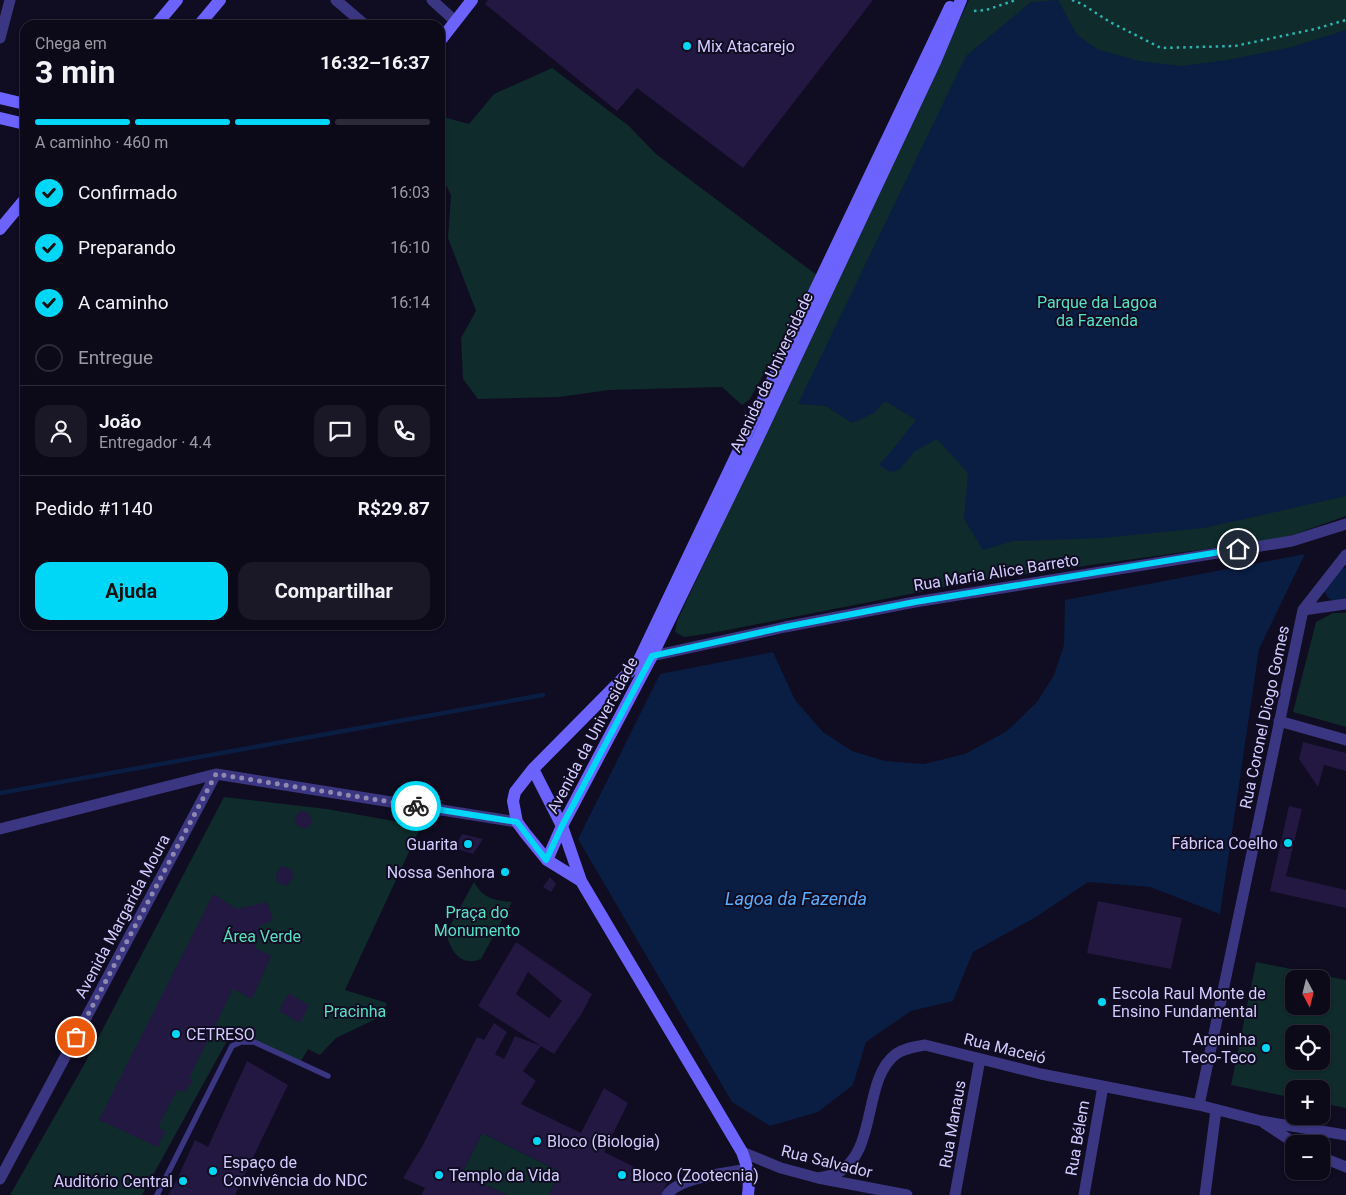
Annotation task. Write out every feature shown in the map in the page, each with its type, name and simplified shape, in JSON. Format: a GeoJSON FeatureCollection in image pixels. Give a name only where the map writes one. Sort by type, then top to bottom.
{"type":"FeatureCollection","features":[{"type":"Feature","properties":{"kind":"main road"},"geometry":{"type":"LineString","coordinates":[[160,20],[177,0]]}},
{"type":"Feature","properties":{"kind":"main road"},"geometry":{"type":"LineString","coordinates":[[203,20],[220,0]]}},
{"type":"Feature","properties":{"kind":"main road"},"geometry":{"type":"LineString","coordinates":[[445,34],[472,0]]}},
{"type":"Feature","properties":{"kind":"main road","name":"Avenida da Universidade"},"geometry":{"type":"LineString","coordinates":[[580,881],[546,860],[517,822],[513,801],[515,792],[533,769],[637,664],[953,0]]}},
{"type":"Feature","properties":{"kind":"main road","name":"Avenida da Universidade"},"geometry":{"type":"LineString","coordinates":[[580,881],[562,826],[652,656],[759,436],[931,70],[961,0]]}},
{"type":"Feature","properties":{"kind":"main road"},"geometry":{"type":"LineString","coordinates":[[0,98],[20,103]]}},
{"type":"Feature","properties":{"kind":"main road"},"geometry":{"type":"LineString","coordinates":[[0,118],[20,123]]}},
{"type":"Feature","properties":{"kind":"main road"},"geometry":{"type":"LineString","coordinates":[[0,229],[20,205]]}},
{"type":"Feature","properties":{"kind":"main road"},"geometry":{"type":"LineString","coordinates":[[533,769],[562,826],[546,860]]}},
{"type":"Feature","properties":{"kind":"main road"},"geometry":{"type":"LineString","coordinates":[[580,881],[742,1152],[748,1169],[748,1195]]}},
{"type":"Feature","properties":{"kind":"street"},"geometry":{"type":"LineString","coordinates":[[0,38],[10,0]]}},
{"type":"Feature","properties":{"kind":"street"},"geometry":{"type":"LineString","coordinates":[[336,0],[359,20]]}},
{"type":"Feature","properties":{"kind":"street"},"geometry":{"type":"LineString","coordinates":[[432,0],[455,21]]}},
{"type":"Feature","properties":{"kind":"street","name":"Rua Maria Alice Barreto"},"geometry":{"type":"LineString","coordinates":[[652,656],[785,627],[915,602],[1292,540],[1346,524]]}},
{"type":"Feature","properties":{"kind":"street","name":"Rua Coronel Diogo Gomes"},"geometry":{"type":"LineString","coordinates":[[1199,1105],[1303,610],[1346,555]]}},
{"type":"Feature","properties":{"kind":"street"},"geometry":{"type":"LineString","coordinates":[[1303,610],[1346,604]]}},
{"type":"Feature","properties":{"kind":"street"},"geometry":{"type":"LineString","coordinates":[[1279,721],[1346,740]]}},
{"type":"Feature","properties":{"kind":"street"},"geometry":{"type":"LineString","coordinates":[[0,828],[216,774],[517,822]]}},
{"type":"Feature","properties":{"kind":"street","name":"Avenida Margarida Moura"},"geometry":{"type":"LineString","coordinates":[[0,1179],[216,774]]}},
{"type":"Feature","properties":{"kind":"street","name":"Rua Maceió"},"geometry":{"type":"LineString","coordinates":[[818,1178],[838,1173],[851,1161],[860,1146],[879,1076],[885,1064],[896,1054],[910,1047],[925,1045],[1041,1074],[1199,1105],[1261,1121],[1346,1135]]}},
{"type":"Feature","properties":{"kind":"street","name":"Rua Manaus"},"geometry":{"type":"LineString","coordinates":[[956,1195],[980,1059]]}},
{"type":"Feature","properties":{"kind":"street","name":"Rua Bélem"},"geometry":{"type":"LineString","coordinates":[[1084,1195],[1103,1086]]}},
{"type":"Feature","properties":{"kind":"street"},"geometry":{"type":"LineString","coordinates":[[1205,1195],[1216,1110]]}},
{"type":"Feature","properties":{"kind":"street","name":"Rua Maceió"},"geometry":{"type":"LineString","coordinates":[[1261,1121],[1285,1137]]}},
{"type":"Feature","properties":{"kind":"street","name":"Rua Salvador"},"geometry":{"type":"LineString","coordinates":[[742,1152],[781,1168],[818,1178],[907,1195]]}},
{"type":"Feature","properties":{"kind":"street"},"geometry":{"type":"LineString","coordinates":[[1330,1161],[1346,1167]]}},
{"type":"Feature","properties":{"kind":"street"},"geometry":{"type":"LineString","coordinates":[[667,1195],[676,1185],[687,1181],[748,1169]]}},
{"type":"Feature","properties":{"kind":"lane"},"geometry":{"type":"LineString","coordinates":[[157,1195],[232,1046],[241,1042],[254,1042],[328,1076]]}},
{"type":"Feature","properties":{"kind":"path"},"geometry":{"type":"LineString","coordinates":[[974,11],[986,10],[1016,0]]}},
{"type":"Feature","properties":{"kind":"path"},"geometry":{"type":"LineString","coordinates":[[1072,0],[1161,48],[1235,46],[1346,20]]}},
{"type":"Feature","properties":{"kind":"green space","name":"Parque da Lagoa da Fazenda"},"geometry":{"type":"Polygon","coordinates":[[[969,0],[1346,0],[1346,516],[1284,538],[976,581],[684,637],[675,632],[677,621],[969,0]]]}},
{"type":"Feature","properties":{"kind":"green space"},"geometry":{"type":"Polygon","coordinates":[[[552,68],[629,126],[656,154],[818,276],[750,399],[742,405],[722,387],[609,390],[559,397],[478,399],[463,379],[461,338],[476,311],[448,238],[451,195],[445,183],[445,117],[469,124],[494,94],[552,68]]]}},
{"type":"Feature","properties":{"kind":"green space"},"geometry":{"type":"Polygon","coordinates":[[[1333,613],[1346,613],[1346,727],[1293,712],[1316,622],[1333,613]]]}},
{"type":"Feature","properties":{"kind":"green space","name":"Área Verde"},"geometry":{"type":"Polygon","coordinates":[[[224,797],[327,809],[421,826],[345,990],[387,1003],[382,1016],[336,1038],[320,1055],[308,1049],[301,1061],[232,1032],[142,1195],[10,1195],[85,1063],[224,797]]]}},
{"type":"Feature","properties":{"kind":"green space","name":"Praça do Monumento"},"geometry":{"type":"Polygon","coordinates":[[[474,882],[481,892],[490,898],[512,902],[481,959],[470,961],[456,955],[446,933],[474,882]]]}},
{"type":"Feature","properties":{"kind":"green space","name":"Areninha Teco-Teco"},"geometry":{"type":"Polygon","coordinates":[[[1256,962],[1296,970],[1285,970],[1285,1015],[1330,1015],[1330,977],[1346,980],[1346,1108],[1330,1105],[1330,1080],[1285,1080],[1285,1096],[1231,1085],[1256,962]]]}},
{"type":"Feature","properties":{"kind":"green space"},"geometry":{"type":"Polygon","coordinates":[[[482,1133],[561,1172],[549,1195],[508,1195],[461,1175],[482,1133]]]}},
{"type":"Feature","properties":{"kind":"water","name":"Parque da Lagoa da Fazenda"},"geometry":{"type":"Polygon","coordinates":[[[1058,0],[1077,35],[1099,50],[1139,61],[1181,66],[1227,60],[1292,47],[1346,30],[1346,496],[1204,528],[1102,538],[1013,541],[983,550],[964,519],[968,473],[937,439],[915,451],[899,470],[890,472],[879,465],[916,420],[885,401],[874,413],[852,423],[826,406],[798,404],[966,56],[1031,2],[1058,0]]]}},
{"type":"Feature","properties":{"kind":"water","name":"Lagoa da Fazenda"},"geometry":{"type":"Polygon","coordinates":[[[1305,554],[1259,649],[1220,914],[1150,887],[1088,882],[1036,917],[973,952],[953,1001],[911,1011],[866,1042],[853,1085],[818,1112],[770,1126],[732,1102],[578,839],[660,674],[773,652],[795,700],[823,732],[852,751],[885,761],[924,764],[965,754],[1007,731],[1037,702],[1054,675],[1064,645],[1065,600],[1305,554]]]}},
{"type":"Feature","properties":{"kind":"building","name":"Mix Atacarejo"},"geometry":{"type":"Polygon","coordinates":[[[488,0],[873,0],[743,168],[637,88],[617,111],[485,4],[488,0]]]}},
{"type":"Feature","properties":{"kind":"building"},"geometry":{"type":"Polygon","coordinates":[[[1303,742],[1346,753],[1346,771],[1324,765],[1318,787],[1299,759],[1303,742]]]}},
{"type":"Feature","properties":{"kind":"building","name":"Fábrica Coelho"},"geometry":{"type":"Polygon","coordinates":[[[1289,806],[1302,809],[1286,876],[1346,890],[1346,908],[1270,891],[1289,806]]]}},
{"type":"Feature","properties":{"kind":"building"},"geometry":{"type":"Polygon","coordinates":[[[300,811],[309,813],[312,823],[306,829],[297,826],[294,818],[300,811]]]}},
{"type":"Feature","properties":{"kind":"building","name":"Guarita"},"geometry":{"type":"Polygon","coordinates":[[[462,834],[483,839],[473,854],[454,848],[462,834]]]}},
{"type":"Feature","properties":{"kind":"building"},"geometry":{"type":"Polygon","coordinates":[[[281,866],[291,869],[294,876],[287,886],[277,882],[276,874],[281,866]]]}},
{"type":"Feature","properties":{"kind":"building"},"geometry":{"type":"Polygon","coordinates":[[[550,877],[556,884],[551,892],[543,887],[550,877]]]}},
{"type":"Feature","properties":{"kind":"building","name":"CETRESO"},"geometry":{"type":"Polygon","coordinates":[[[213,894],[237,909],[267,902],[273,920],[258,927],[262,930],[254,947],[271,956],[252,999],[233,989],[189,1078],[193,1081],[184,1092],[177,1090],[158,1127],[165,1131],[158,1147],[99,1120],[213,894]]]}},
{"type":"Feature","properties":{"kind":"building"},"geometry":{"type":"Polygon","coordinates":[[[1098,901],[1182,918],[1171,969],[1087,953],[1098,901]]]}},
{"type":"Feature","properties":{"kind":"building"},"geometry":{"type":"Polygon","coordinates":[[[516,942],[592,994],[582,1013],[554,1054],[478,1006],[516,942]],[[528,972],[516,994],[549,1018],[562,1001],[528,972]]]}},
{"type":"Feature","properties":{"kind":"building"},"geometry":{"type":"Polygon","coordinates":[[[288,993],[309,1005],[300,1023],[279,1011],[288,993]]]}},
{"type":"Feature","properties":{"kind":"building"},"geometry":{"type":"Polygon","coordinates":[[[494,1023],[507,1032],[495,1054],[504,1059],[515,1036],[541,1046],[523,1071],[536,1081],[521,1104],[581,1133],[604,1088],[628,1103],[604,1152],[667,1183],[661,1195],[549,1195],[561,1172],[482,1133],[461,1175],[508,1195],[421,1195],[425,1188],[403,1178],[423,1145],[477,1037],[484,1040],[494,1023]]]}},
{"type":"Feature","properties":{"kind":"building"},"geometry":{"type":"Polygon","coordinates":[[[247,1061],[288,1085],[235,1195],[168,1195],[195,1140],[208,1147],[247,1061]]]}},
{"type":"Feature","properties":{"kind":"waterway"},"geometry":{"type":"LineString","coordinates":[[1337,588],[1346,581]]}},
{"type":"Feature","properties":{"kind":"waterway"},"geometry":{"type":"LineString","coordinates":[[0,793],[543,695]]}},
{"type":"Feature","properties":{"kind":"way so far"},"geometry":{"type":"LineString","coordinates":[[76,1037],[216,774],[416,806]]}},
{"type":"Feature","properties":{"kind":"place","name":"Mix Atacarejo"},"geometry":{"type":"Point","coordinates":[687,46]}},
{"type":"Feature","properties":{"kind":"place","name":"Fábrica Coelho"},"geometry":{"type":"Point","coordinates":[1288,843]}},
{"type":"Feature","properties":{"kind":"place","name":"Guarita"},"geometry":{"type":"Point","coordinates":[468,844]}},
{"type":"Feature","properties":{"kind":"place","name":"Nossa Senhora"},"geometry":{"type":"Point","coordinates":[505,872]}},
{"type":"Feature","properties":{"kind":"place","name":"Escola Raul Monte de Ensino Fundamental"},"geometry":{"type":"Point","coordinates":[1102,1002]}},
{"type":"Feature","properties":{"kind":"place","name":"CETRESO"},"geometry":{"type":"Point","coordinates":[176,1034]}},
{"type":"Feature","properties":{"kind":"place","name":"Areninha Teco-Teco"},"geometry":{"type":"Point","coordinates":[1266,1048]}},
{"type":"Feature","properties":{"kind":"place","name":"Bloco (Biologia)"},"geometry":{"type":"Point","coordinates":[537,1141]}},
{"type":"Feature","properties":{"kind":"place","name":"Espaço de Convivência do NDC"},"geometry":{"type":"Point","coordinates":[213,1171]}},
{"type":"Feature","properties":{"kind":"place","name":"Templo da Vida"},"geometry":{"type":"Point","coordinates":[439,1175]}},
{"type":"Feature","properties":{"kind":"place","name":"Bloco (Zootecnia)"},"geometry":{"type":"Point","coordinates":[622,1175]}},
{"type":"Feature","properties":{"kind":"place","name":"Auditório Central"},"geometry":{"type":"Point","coordinates":[183,1181]}},
{"type":"Feature","properties":{"kind":"route"},"geometry":{"type":"LineString","coordinates":[[416,806],[517,822],[546,860],[652,656],[785,627],[915,602],[1238,549]]}},
{"type":"Feature","properties":{"kind":"park label","name":"Pracinha"},"geometry":{"type":"Point","coordinates":[355,1011]}}]}
